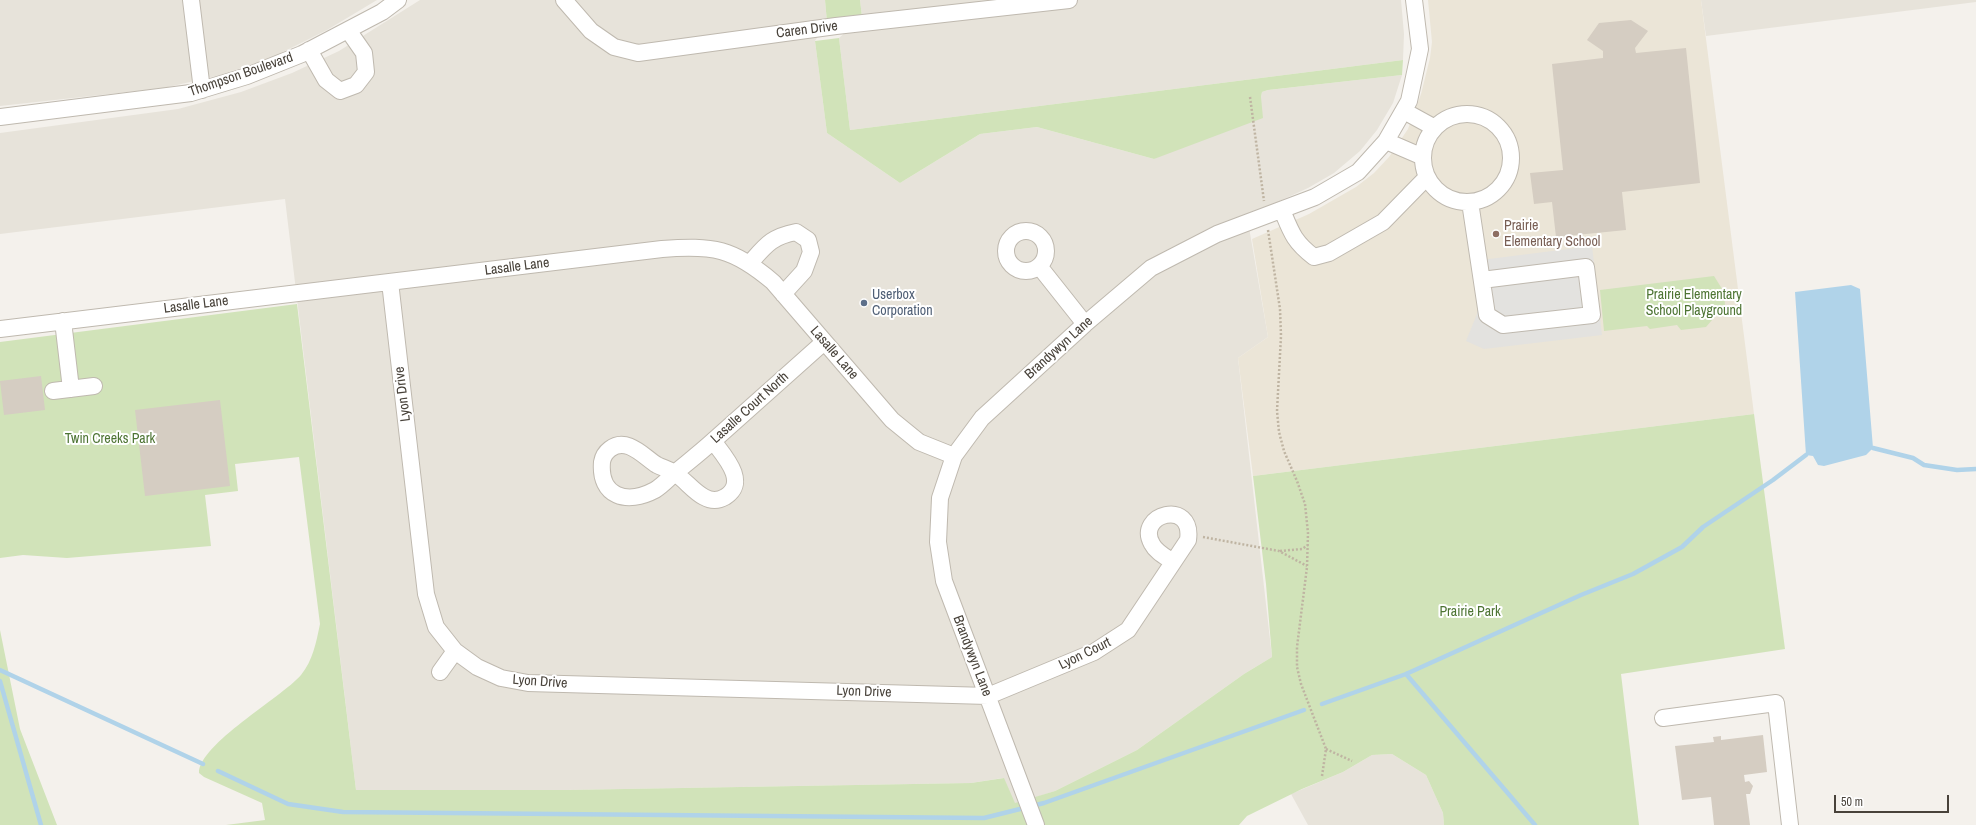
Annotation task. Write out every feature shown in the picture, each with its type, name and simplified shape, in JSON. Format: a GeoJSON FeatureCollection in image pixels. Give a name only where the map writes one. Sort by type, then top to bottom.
{"type":"FeatureCollection","features":[{"type":"Feature","properties":{"kind":"street"},"geometry":{"type":"LineString","coordinates":[[191,0],[202,90]]}},
{"type":"Feature","properties":{"kind":"street","name":"Thompson Boulevard"},"geometry":{"type":"LineString","coordinates":[[0,117],[191,93],[202,90],[247,76],[309,50],[382,12],[398,0]]}},
{"type":"Feature","properties":{"kind":"street","name":"Caren Drive"},"geometry":{"type":"LineString","coordinates":[[564,0],[591,31],[614,47],[638,53],[986,5],[1069,0]]}},
{"type":"Feature","properties":{"kind":"street","name":"Brandywyn Lane"},"geometry":{"type":"LineString","coordinates":[[1036,823],[988,696],[971,656],[944,581],[938,542],[940,498],[954,456],[982,418],[1085,324],[1151,268],[1217,234],[1315,197],[1358,172],[1386,141],[1409,101],[1420,49],[1414,0]]}},
{"type":"Feature","properties":{"kind":"street"},"geometry":{"type":"LineString","coordinates":[[309,50],[326,80],[340,91],[356,85],[366,72],[364,53],[348,30]]}},
{"type":"Feature","properties":{"kind":"street"},"geometry":{"type":"LineString","coordinates":[[1404,111],[1435,128]]}},
{"type":"Feature","properties":{"kind":"street"},"geometry":{"type":"LineString","coordinates":[[1460,114],[1474,114],[1488,119],[1499,127],[1508,139],[1512,153],[1511,167],[1506,180],[1497,191],[1485,199],[1470,202],[1457,201],[1445,196],[1434,188],[1427,177],[1423,157],[1428,136],[1435,128],[1446,119],[1460,114]]}},
{"type":"Feature","properties":{"kind":"street"},"geometry":{"type":"LineString","coordinates":[[1386,141],[1423,157]]}},
{"type":"Feature","properties":{"kind":"street"},"geometry":{"type":"LineString","coordinates":[[1282,210],[1291,232],[1300,247],[1314,257],[1329,253],[1383,222],[1427,177]]}},
{"type":"Feature","properties":{"kind":"street"},"geometry":{"type":"LineString","coordinates":[[1470,202],[1487,315],[1503,325],[1592,315],[1586,267],[1482,280]]}},
{"type":"Feature","properties":{"kind":"street"},"geometry":{"type":"LineString","coordinates":[[750,263],[764,247],[779,235],[796,232],[808,240],[812,252],[804,271],[783,294]]}},
{"type":"Feature","properties":{"kind":"street","name":"Lasalle Lane"},"geometry":{"type":"LineString","coordinates":[[0,329],[696,246],[729,252],[750,263],[773,282],[892,420],[919,442],[954,456]]}},
{"type":"Feature","properties":{"kind":"street"},"geometry":{"type":"LineString","coordinates":[[1039,266],[1085,324]]}},
{"type":"Feature","properties":{"kind":"street","name":"Lyon Drive"},"geometry":{"type":"LineString","coordinates":[[390,282],[426,594],[436,627],[455,651],[477,667],[500,678],[528,683],[988,696]]}},
{"type":"Feature","properties":{"kind":"street"},"geometry":{"type":"LineString","coordinates":[[63,321],[71,389]]}},
{"type":"Feature","properties":{"kind":"street","name":"Lasalle Court North"},"geometry":{"type":"LineString","coordinates":[[713,441],[735,473],[734,486],[728,494],[721,499],[707,498],[675,473],[824,342]]}},
{"type":"Feature","properties":{"kind":"street"},"geometry":{"type":"LineString","coordinates":[[53,392],[94,386]]}},
{"type":"Feature","properties":{"kind":"street"},"geometry":{"type":"LineString","coordinates":[[1173,562],[1152,544],[1150,537],[1152,524],[1162,516],[1175,515],[1185,522],[1189,535]]}},
{"type":"Feature","properties":{"kind":"street","name":"Lyon Court"},"geometry":{"type":"LineString","coordinates":[[988,696],[1094,652],[1128,630],[1188,540],[1189,535]]}},
{"type":"Feature","properties":{"kind":"street"},"geometry":{"type":"LineString","coordinates":[[440,672],[455,651]]}},
{"type":"Feature","properties":{"kind":"street"},"geometry":{"type":"LineString","coordinates":[[1663,718],[1776,704],[1790,825]]}},
{"type":"Feature","properties":{"kind":"path"},"geometry":{"type":"LineString","coordinates":[[1250,97],[1280,309],[1281,336],[1277,411],[1284,450],[1305,504],[1308,566],[1297,647],[1297,667],[1301,684],[1326,749],[1322,776]]}},
{"type":"Feature","properties":{"kind":"path"},"geometry":{"type":"LineString","coordinates":[[1189,535],[1279,551],[1302,549],[1308,545]]}},
{"type":"Feature","properties":{"kind":"path"},"geometry":{"type":"LineString","coordinates":[[1279,551],[1308,566]]}},
{"type":"Feature","properties":{"kind":"path"},"geometry":{"type":"LineString","coordinates":[[1326,749],[1352,761]]}},
{"type":"Feature","properties":{"kind":"shaded area"},"geometry":{"type":"Polygon","coordinates":[[[0,0],[377,0],[327,30],[269,59],[220,75],[164,88],[0,106],[0,0]]]}},
{"type":"Feature","properties":{"kind":"shaded area"},"geometry":{"type":"Polygon","coordinates":[[[420,0],[825,0],[827,22],[815,41],[827,133],[900,183],[980,134],[1037,127],[1154,159],[1261,97],[1262,92],[1268,90],[1402,75],[1393,103],[1377,130],[1360,151],[1334,173],[1308,188],[1247,216],[1268,337],[1238,358],[1272,657],[1244,674],[1137,750],[1055,791],[1015,804],[1003,778],[971,783],[567,790],[356,790],[285,199],[0,234],[0,133],[178,109],[241,92],[292,73],[339,51],[420,0]]]}},
{"type":"Feature","properties":{"kind":"shaded area"},"geometry":{"type":"Polygon","coordinates":[[[860,0],[1401,0],[1404,34],[1403,60],[850,130],[839,38],[862,17],[860,0]]]}},
{"type":"Feature","properties":{"kind":"shaded area","name":"Prairie Elementary School"},"geometry":{"type":"Polygon","coordinates":[[[1428,0],[1701,0],[1754,414],[1253,476],[1238,358],[1268,337],[1252,239],[1309,214],[1356,187],[1374,173],[1389,157],[1408,129],[1421,94],[1430,58],[1432,42],[1428,0]]]}},
{"type":"Feature","properties":{"kind":"shaded area"},"geometry":{"type":"Polygon","coordinates":[[[1701,0],[1976,0],[1976,2],[1706,36],[1701,0]]]}},
{"type":"Feature","properties":{"kind":"shaded area"},"geometry":{"type":"Polygon","coordinates":[[[1592,246],[1602,335],[1484,349],[1466,341],[1477,314],[1478,306],[1473,261],[1592,246]]]}},
{"type":"Feature","properties":{"kind":"shaded area"},"geometry":{"type":"Polygon","coordinates":[[[1392,754],[1426,775],[1443,813],[1444,825],[1308,825],[1291,794],[1343,772],[1372,755],[1392,754]]]}},
{"type":"Feature","properties":{"kind":"green space"},"geometry":{"type":"Polygon","coordinates":[[[825,0],[860,0],[862,17],[827,22],[825,0]]]}},
{"type":"Feature","properties":{"kind":"green space"},"geometry":{"type":"Polygon","coordinates":[[[839,38],[850,130],[1403,60],[1402,75],[1268,90],[1262,92],[1263,118],[1154,159],[1037,127],[980,134],[900,183],[827,133],[815,41],[839,38]]]}},
{"type":"Feature","properties":{"kind":"green space","name":"Prairie Elementary School Playground"},"geometry":{"type":"Polygon","coordinates":[[[1714,276],[1724,292],[1725,305],[1706,327],[1681,330],[1677,325],[1650,329],[1647,326],[1604,331],[1600,290],[1714,276]]]}},
{"type":"Feature","properties":{"kind":"green space","name":"Prairie Park"},"geometry":{"type":"Polygon","coordinates":[[[297,304],[356,790],[567,790],[971,783],[1004,778],[1015,803],[1055,791],[1137,750],[1244,674],[1272,657],[1266,584],[1253,476],[1754,414],[1785,649],[1621,674],[1639,825],[1444,825],[1443,813],[1426,775],[1392,754],[1372,755],[1343,772],[1302,789],[1247,816],[1239,825],[226,825],[265,820],[262,803],[204,777],[199,773],[203,761],[212,749],[226,735],[291,685],[301,675],[311,657],[320,624],[299,457],[235,464],[238,491],[205,495],[211,546],[67,558],[23,555],[0,558],[0,342],[297,304]]]}},
{"type":"Feature","properties":{"kind":"green space"},"geometry":{"type":"Polygon","coordinates":[[[0,630],[20,729],[57,825],[0,825],[0,630]]]}},
{"type":"Feature","properties":{"kind":"water"},"geometry":{"type":"Polygon","coordinates":[[[1851,285],[1860,289],[1873,448],[1866,455],[1824,466],[1818,465],[1813,456],[1806,455],[1795,292],[1851,285]]]}},
{"type":"Feature","properties":{"kind":"building"},"geometry":{"type":"Polygon","coordinates":[[[1631,20],[1648,31],[1635,48],[1636,53],[1686,48],[1700,183],[1622,192],[1626,230],[1556,237],[1552,202],[1534,204],[1530,173],[1563,170],[1552,64],[1603,58],[1603,51],[1587,40],[1599,23],[1631,20]]]}},
{"type":"Feature","properties":{"kind":"building"},"geometry":{"type":"Polygon","coordinates":[[[41,376],[45,410],[4,415],[0,381],[41,376]]]}},
{"type":"Feature","properties":{"kind":"building"},"geometry":{"type":"Polygon","coordinates":[[[220,400],[230,486],[145,496],[135,410],[220,400]]]}},
{"type":"Feature","properties":{"kind":"building"},"geometry":{"type":"Polygon","coordinates":[[[1763,735],[1767,772],[1744,775],[1745,782],[1749,781],[1753,786],[1750,794],[1746,794],[1750,825],[1714,825],[1711,797],[1682,800],[1675,746],[1714,742],[1713,737],[1721,736],[1721,740],[1763,735]]]}},
{"type":"Feature","properties":{"kind":"waterway"},"geometry":{"type":"LineString","coordinates":[[1873,448],[1913,458],[1924,465],[1957,470],[1976,469]]}},
{"type":"Feature","properties":{"kind":"waterway"},"geometry":{"type":"LineString","coordinates":[[1322,704],[1406,674],[1581,595],[1633,574],[1682,547],[1703,527],[1773,480],[1806,455]]}},
{"type":"Feature","properties":{"kind":"waterway"},"geometry":{"type":"LineString","coordinates":[[0,670],[203,764]]}},
{"type":"Feature","properties":{"kind":"waterway"},"geometry":{"type":"LineString","coordinates":[[1406,674],[1535,825]]}},
{"type":"Feature","properties":{"kind":"waterway"},"geometry":{"type":"LineString","coordinates":[[0,681],[41,825]]}},
{"type":"Feature","properties":{"kind":"waterway"},"geometry":{"type":"LineString","coordinates":[[218,771],[288,804],[343,812],[984,818],[1044,803],[1304,710]]}},
{"type":"Feature","properties":{"kind":"place","name":"Prairie Elementary School"},"geometry":{"type":"Point","coordinates":[1496,234]}},
{"type":"Feature","properties":{"kind":"place","name":"Userbox Corporation"},"geometry":{"type":"Point","coordinates":[864,303]}},
{"type":"Feature","properties":{"kind":"park label","name":"Twin Creeks Park"},"geometry":{"type":"Point","coordinates":[110,439]}}]}
